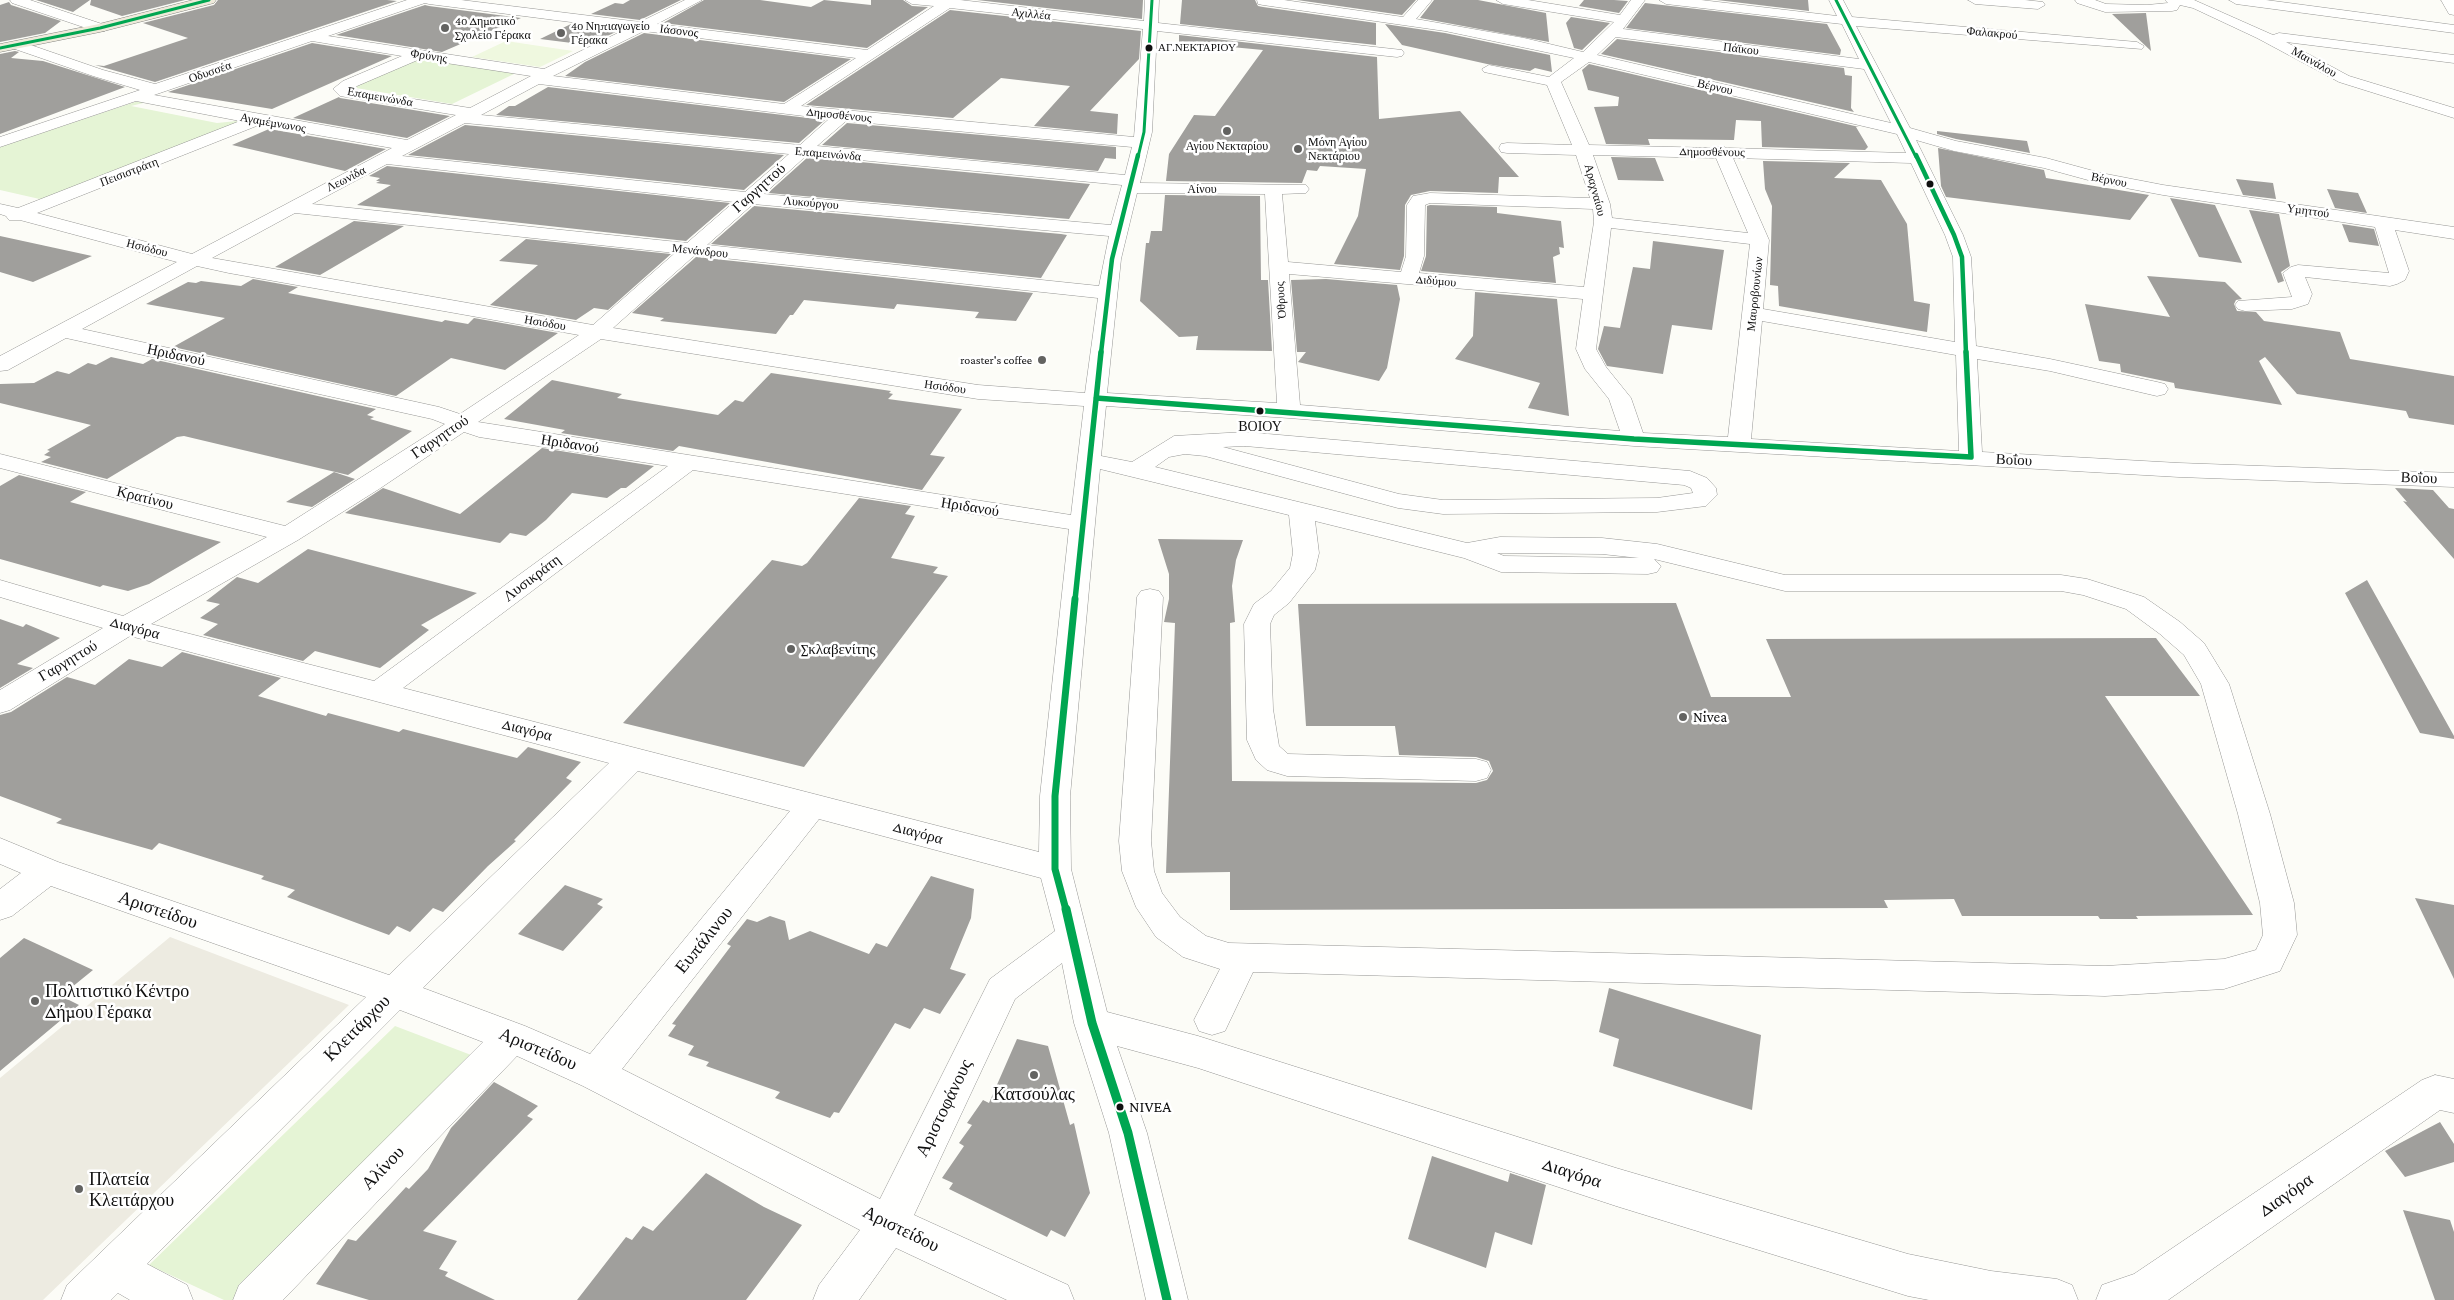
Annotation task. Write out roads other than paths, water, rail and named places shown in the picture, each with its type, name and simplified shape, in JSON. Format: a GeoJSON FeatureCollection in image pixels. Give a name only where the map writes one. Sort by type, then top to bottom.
{"type":"FeatureCollection","features":[{"type":"Feature","properties":{"kind":"main road"},"geometry":{"type":"LineString","coordinates":[[0,48],[100,28],[209,0]]}},
{"type":"Feature","properties":{"kind":"street"},"geometry":{"type":"LineString","coordinates":[[17,0],[100,28]]}},
{"type":"Feature","properties":{"kind":"street","name":"Οδυσσέα"},"geometry":{"type":"LineString","coordinates":[[0,142],[420,0]]}},
{"type":"Feature","properties":{"kind":"street","name":"Ιάσονος"},"geometry":{"type":"LineString","coordinates":[[428,0],[870,55]]}},
{"type":"Feature","properties":{"kind":"street","name":"Λεωνίδα"},"geometry":{"type":"LineString","coordinates":[[0,366],[292,207],[694,0]]}},
{"type":"Feature","properties":{"kind":"street","name":"Αχιλλέα"},"geometry":{"type":"LineString","coordinates":[[912,0],[950,2],[1150,28],[1396,53]]}},
{"type":"Feature","properties":{"kind":"street"},"geometry":{"type":"LineString","coordinates":[[1152,0],[1142,143],[1118,231],[1108,293],[1089,460],[1055,796],[1055,869],[1073,936],[1092,1023],[1128,1133],[1153,1233],[1166,1300]]}},
{"type":"Feature","properties":{"kind":"street"},"geometry":{"type":"LineString","coordinates":[[1243,36],[1263,0]]}},
{"type":"Feature","properties":{"kind":"street","name":"Βέρνου"},"geometry":{"type":"LineString","coordinates":[[1263,0],[1407,21],[1587,56],[1903,131],[1954,146],[2032,159],[2080,174],[2163,190]]}},
{"type":"Feature","properties":{"kind":"street"},"geometry":{"type":"LineString","coordinates":[[1407,21],[1425,0]]}},
{"type":"Feature","properties":{"kind":"street","name":"Πάϊκου"},"geometry":{"type":"LineString","coordinates":[[1503,0],[1617,25],[1870,65]]}},
{"type":"Feature","properties":{"kind":"street"},"geometry":{"type":"LineString","coordinates":[[1489,69],[1552,82],[1587,56],[1638,0]]}},
{"type":"Feature","properties":{"kind":"street","name":"Φαλακρού"},"geometry":{"type":"LineString","coordinates":[[1666,0],[1848,21],[2137,46]]}},
{"type":"Feature","properties":{"kind":"street"},"geometry":{"type":"LineString","coordinates":[[1836,0],[1917,158],[1954,235],[1962,257],[1971,457]]}},
{"type":"Feature","properties":{"kind":"street"},"geometry":{"type":"LineString","coordinates":[[1975,0],[2038,4]]}},
{"type":"Feature","properties":{"kind":"street"},"geometry":{"type":"LineString","coordinates":[[2082,0],[2105,8],[2140,9],[2172,7],[2175,3],[2172,0]]}},
{"type":"Feature","properties":{"kind":"street","name":"Μαινάλου"},"geometry":{"type":"LineString","coordinates":[[2177,0],[2199,2],[2298,53],[2328,71],[2372,89],[2454,113]]}},
{"type":"Feature","properties":{"kind":"street"},"geometry":{"type":"LineString","coordinates":[[2236,0],[2334,6],[2454,29]]}},
{"type":"Feature","properties":{"kind":"street"},"geometry":{"type":"LineString","coordinates":[[2448,0],[2454,11]]}},
{"type":"Feature","properties":{"kind":"street"},"geometry":{"type":"LineString","coordinates":[[43,8],[65,2]]}},
{"type":"Feature","properties":{"kind":"street"},"geometry":{"type":"LineString","coordinates":[[787,110],[950,2]]}},
{"type":"Feature","properties":{"kind":"street"},"geometry":{"type":"LineString","coordinates":[[1362,30],[1369,29],[1383,18]]}},
{"type":"Feature","properties":{"kind":"street"},"geometry":{"type":"LineString","coordinates":[[1312,44],[1344,34]]}},
{"type":"Feature","properties":{"kind":"street"},"geometry":{"type":"LineString","coordinates":[[2262,35],[2454,59]]}},
{"type":"Feature","properties":{"kind":"street","name":"Φρύνης"},"geometry":{"type":"LineString","coordinates":[[312,37],[419,54],[542,77]]}},
{"type":"Feature","properties":{"kind":"street"},"geometry":{"type":"LineString","coordinates":[[17,45],[98,73],[158,90]]}},
{"type":"Feature","properties":{"kind":"street"},"geometry":{"type":"LineString","coordinates":[[2298,53],[2444,73]]}},
{"type":"Feature","properties":{"kind":"street","name":"Επαμεινώνδα"},"geometry":{"type":"LineString","coordinates":[[419,54],[348,84],[341,89],[346,93],[469,115],[1132,185]]}},
{"type":"Feature","properties":{"kind":"street","name":"Δημοσθένους"},"geometry":{"type":"LineString","coordinates":[[542,77],[787,110],[1142,143]]}},
{"type":"Feature","properties":{"kind":"street","name":"Αραχναίου"},"geometry":{"type":"LineString","coordinates":[[1552,82],[1581,150],[1602,213],[1586,349],[1596,369],[1620,398],[1634,439]]}},
{"type":"Feature","properties":{"kind":"street","name":"Αγαμέμνωνος"},"geometry":{"type":"LineString","coordinates":[[137,97],[410,146]]}},
{"type":"Feature","properties":{"kind":"street","name":"Γαργηττού"},"geometry":{"type":"LineString","coordinates":[[0,703],[126,626],[289,535],[371,484],[598,332],[800,151],[842,116]]}},
{"type":"Feature","properties":{"kind":"street","name":"Πεισιστράτη"},"geometry":{"type":"LineString","coordinates":[[0,222],[10,212],[258,120]]}},
{"type":"Feature","properties":{"kind":"street","name":"Δημοσθένους"},"geometry":{"type":"LineString","coordinates":[[1507,148],[1721,151],[1917,158]]}},
{"type":"Feature","properties":{"kind":"street","name":"Μαυροβουνίων"},"geometry":{"type":"LineString","coordinates":[[1721,151],[1760,240],[1739,444]]}},
{"type":"Feature","properties":{"kind":"street","name":"Λυκούργου"},"geometry":{"type":"LineString","coordinates":[[386,158],[749,198],[1118,231]]}},
{"type":"Feature","properties":{"kind":"street","name":"Αίνου"},"geometry":{"type":"LineString","coordinates":[[1132,185],[1300,189]]}},
{"type":"Feature","properties":{"kind":"street","name":"Όθρυος"},"geometry":{"type":"LineString","coordinates":[[1273,189],[1289,411]]}},
{"type":"Feature","properties":{"kind":"street","name":"Υμηττού"},"geometry":{"type":"LineString","coordinates":[[2163,190],[2454,233]]}},
{"type":"Feature","properties":{"kind":"street"},"geometry":{"type":"LineString","coordinates":[[1408,279],[1415,256],[1416,205],[1419,200],[1430,198],[1602,213],[1760,240]]}},
{"type":"Feature","properties":{"kind":"street","name":"Μενάνδρου"},"geometry":{"type":"LineString","coordinates":[[292,207],[1108,293]]}},
{"type":"Feature","properties":{"kind":"street","name":"Ησιόδου"},"geometry":{"type":"LineString","coordinates":[[10,212],[193,260],[598,332],[978,392],[1046,398],[1096,398]]}},
{"type":"Feature","properties":{"kind":"street"},"geometry":{"type":"LineString","coordinates":[[2245,305],[2292,303],[2301,300],[2302,294],[2293,274],[2298,271],[2348,274],[2390,280],[2398,276],[2399,271],[2382,222]]}},
{"type":"Feature","properties":{"kind":"street","name":"Διδύμου"},"geometry":{"type":"LineString","coordinates":[[1279,267],[1592,294]]}},
{"type":"Feature","properties":{"kind":"street"},"geometry":{"type":"LineString","coordinates":[[1753,313],[2050,365],[2156,389]]}},
{"type":"Feature","properties":{"kind":"street","name":"Ηριδανού"},"geometry":{"type":"LineString","coordinates":[[64,331],[439,414],[479,430],[686,464],[1083,524]]}},
{"type":"Feature","properties":{"kind":"street","name":"Βοΐου"},"geometry":{"type":"LineString","coordinates":[[1096,398],[1289,411],[1634,439],[2215,471],[2454,480]]}},
{"type":"Feature","properties":{"kind":"street"},"geometry":{"type":"LineString","coordinates":[[1136,470],[1161,452],[1182,441],[1212,438],[1254,440],[1690,478],[1704,488],[1705,495],[1697,501],[1672,505],[1443,507],[1398,501],[1206,448],[1185,447],[1161,452]]}},
{"type":"Feature","properties":{"kind":"street"},"geometry":{"type":"LineString","coordinates":[[1089,460],[1467,551],[1500,545],[1602,546],[1657,552],[1785,584],[2062,582],[2087,586],[2135,603],[2170,628],[2194,649],[2215,684],[2254,814],[2277,903],[2280,935],[2268,961],[2224,974],[2105,981],[1230,957],[1195,947],[1168,927],[1148,898],[1138,871],[1135,840],[1150,596]]}},
{"type":"Feature","properties":{"kind":"street","name":"Κρατίνου"},"geometry":{"type":"LineString","coordinates":[[0,461],[289,535]]}},
{"type":"Feature","properties":{"kind":"street","name":"Λυσικράτη"},"geometry":{"type":"LineString","coordinates":[[379,692],[686,464]]}},
{"type":"Feature","properties":{"kind":"street"},"geometry":{"type":"LineString","coordinates":[[1301,511],[1306,553],[1302,570],[1280,597],[1263,610],[1257,624],[1259,709],[1262,740],[1267,752],[1278,762],[1287,765],[1476,770]]}},
{"type":"Feature","properties":{"kind":"street","name":"Διαγόρα"},"geometry":{"type":"LineString","coordinates":[[0,588],[126,626],[1055,869]]}},
{"type":"Feature","properties":{"kind":"street","name":"Κλειτάρχου"},"geometry":{"type":"LineString","coordinates":[[82,1300],[633,758]]}},
{"type":"Feature","properties":{"kind":"street","name":"Ευπάλινου"},"geometry":{"type":"LineString","coordinates":[[596,1074],[812,806]]}},
{"type":"Feature","properties":{"kind":"street","name":"Αριστείδου"},"geometry":{"type":"LineString","coordinates":[[0,850],[47,871],[394,992],[512,1037],[596,1074],[889,1224],[1054,1300]]}},
{"type":"Feature","properties":{"kind":"street"},"geometry":{"type":"LineString","coordinates":[[0,907],[47,871]]}},
{"type":"Feature","properties":{"kind":"street","name":"Αριστοφάνους"},"geometry":{"type":"LineString","coordinates":[[834,1300],[889,1224],[1002,989],[1073,936]]}},
{"type":"Feature","properties":{"kind":"street"},"geometry":{"type":"LineString","coordinates":[[1212,1020],[1243,957]]}},
{"type":"Feature","properties":{"kind":"street","name":"Διαγόρα"},"geometry":{"type":"LineString","coordinates":[[1092,1023],[1198,1052],[1616,1187],[1908,1275],[1990,1292],[2057,1300]]}},
{"type":"Feature","properties":{"kind":"street","name":"Αλίνου"},"geometry":{"type":"LineString","coordinates":[[254,1300],[512,1037]]}},
{"type":"Feature","properties":{"kind":"street","name":"Διαγόρα"},"geometry":{"type":"LineString","coordinates":[[2117,1300],[2144,1292],[2435,1092],[2454,1096]]}},
{"type":"Feature","properties":{"kind":"street"},"geometry":{"type":"LineString","coordinates":[[114,1269],[172,1300]]}},
{"type":"Feature","properties":{"kind":"place","name":"4ο Δημοτικό Σχολείο Γέρακα"},"geometry":{"type":"Point","coordinates":[445,28]}},
{"type":"Feature","properties":{"kind":"place","name":"4ο Νηπιαγωγείο Γέρακα"},"geometry":{"type":"Point","coordinates":[561,33]}},
{"type":"Feature","properties":{"kind":"place","name":"ΑΓ.ΝΕΚΤΑΡΙΟΥ"},"geometry":{"type":"Point","coordinates":[1149,48]}},
{"type":"Feature","properties":{"kind":"place","name":"Αγίου Νεκταρίου"},"geometry":{"type":"Point","coordinates":[1227,131]}},
{"type":"Feature","properties":{"kind":"place","name":"Μόνη Αγίου Νεκτάριου"},"geometry":{"type":"Point","coordinates":[1298,149]}},
{"type":"Feature","properties":{"kind":"place","name":"roaster's coffee"},"geometry":{"type":"Point","coordinates":[1042,360]}},
{"type":"Feature","properties":{"kind":"place","name":"ΒΟΙΟΥ"},"geometry":{"type":"Point","coordinates":[1260,411]}},
{"type":"Feature","properties":{"kind":"place","name":"Σκλαβενίτης"},"geometry":{"type":"Point","coordinates":[791,649]}},
{"type":"Feature","properties":{"kind":"place","name":"Nivea"},"geometry":{"type":"Point","coordinates":[1683,717]}},
{"type":"Feature","properties":{"kind":"place","name":"Πολιτιστικό Κέντρο Δήμου Γέρακα"},"geometry":{"type":"Point","coordinates":[35,1001]}},
{"type":"Feature","properties":{"kind":"place","name":"Κατσούλας"},"geometry":{"type":"Point","coordinates":[1034,1075]}},
{"type":"Feature","properties":{"kind":"place","name":"NIVEA"},"geometry":{"type":"Point","coordinates":[1120,1107]}},
{"type":"Feature","properties":{"kind":"place","name":"Πλατεία Κλειτάρχου"},"geometry":{"type":"Point","coordinates":[79,1189]}}]}
